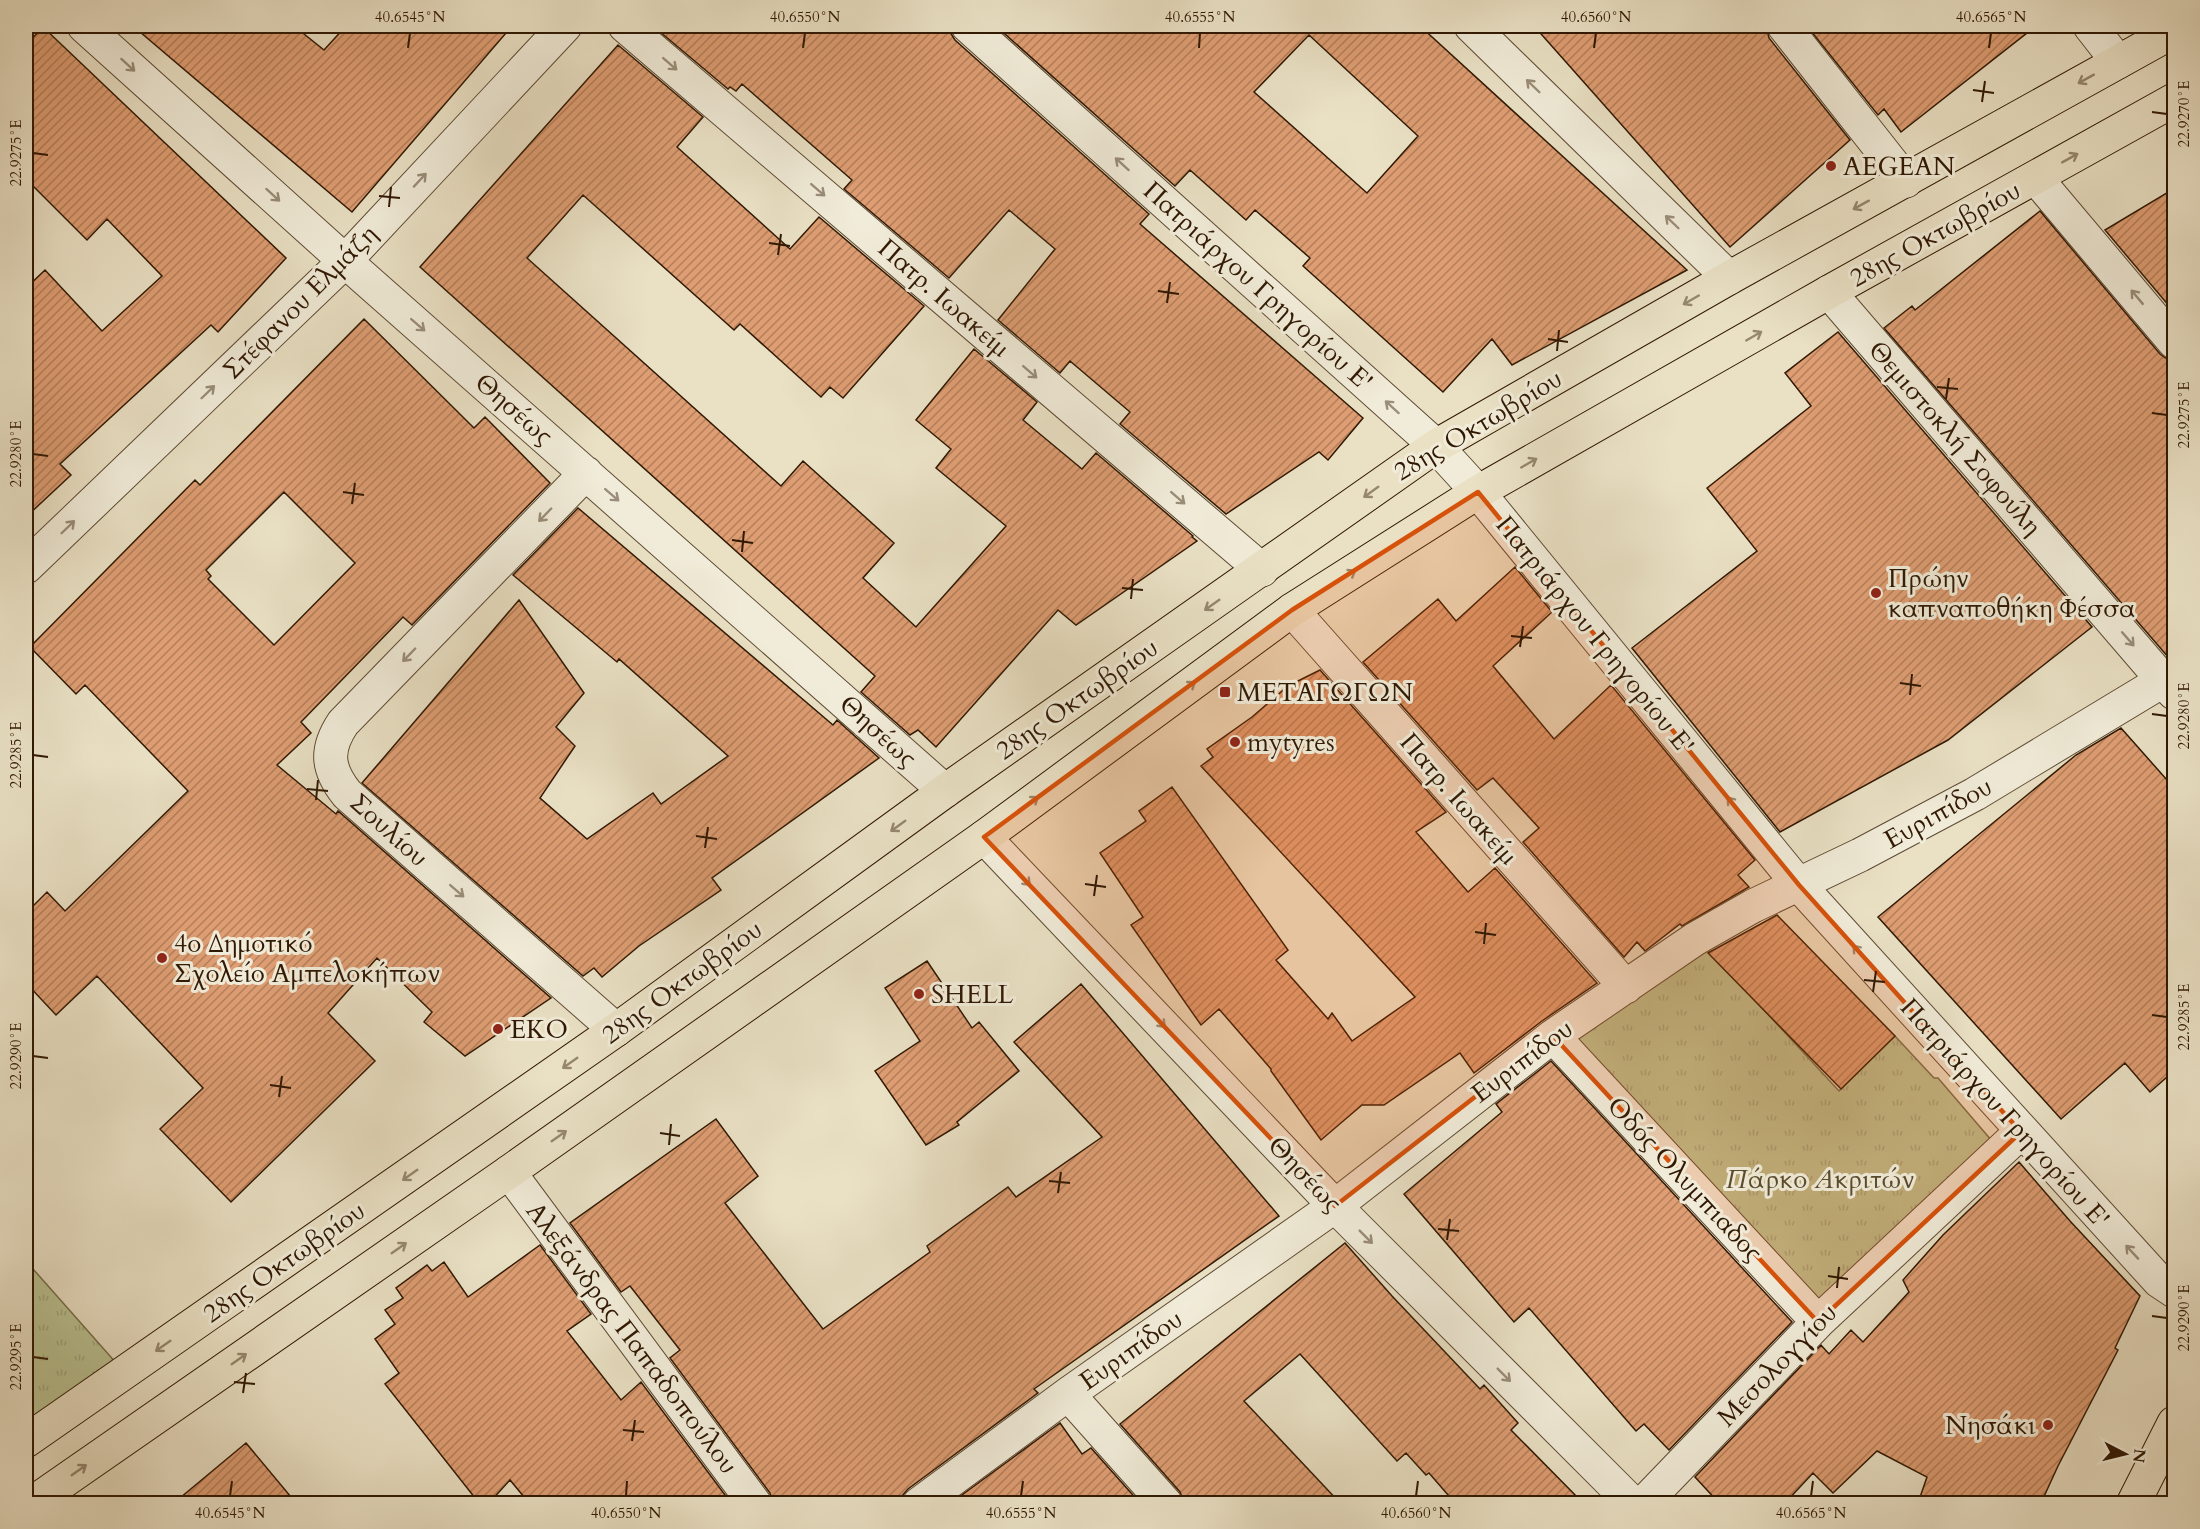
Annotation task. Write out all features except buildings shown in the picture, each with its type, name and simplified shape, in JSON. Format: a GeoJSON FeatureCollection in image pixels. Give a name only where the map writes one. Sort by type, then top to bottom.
{"type":"FeatureCollection","features":[{"type":"Feature","properties":{"kind":"main road","name":"28ης Οκτωβρίου"},"geometry":{"type":"LineString","coordinates":[[26,1441],[616,1030],[945,791],[1436,446],[1729,278],[2175,31]]}},
{"type":"Feature","properties":{"kind":"main road","name":"28ης Οκτωβρίου"},"geometry":{"type":"LineString","coordinates":[[31,1503],[509,1172],[984,837],[1292,610],[1478,492],[1829,292],[2175,100]]}},
{"type":"Feature","properties":{"kind":"main road"},"geometry":{"type":"LineString","coordinates":[[2133,1503],[2175,1423]]}},
{"type":"Feature","properties":{"kind":"street","name":"Στέφανου Ελμάζη"},"geometry":{"type":"LineString","coordinates":[[26,567],[345,261],[565,26]]}},
{"type":"Feature","properties":{"kind":"street","name":"Πατρ. Ιωακείμ"},"geometry":{"type":"LineString","coordinates":[[625,26],[1262,570]]}},
{"type":"Feature","properties":{"kind":"street","name":"Πατριάρχου Γρηγορίου Ε'"},"geometry":{"type":"LineString","coordinates":[[968,26],[1436,446],[1478,492],[1799,885],[2158,1281],[2175,1291]]}},
{"type":"Feature","properties":{"kind":"street"},"geometry":{"type":"LineString","coordinates":[[1471,26],[1729,278]]}},
{"type":"Feature","properties":{"kind":"street"},"geometry":{"type":"LineString","coordinates":[[1784,26],[1906,181]]}},
{"type":"Feature","properties":{"kind":"street"},"geometry":{"type":"LineString","coordinates":[[2090,26],[2118,62]]}},
{"type":"Feature","properties":{"kind":"street","name":"Θησέως"},"geometry":{"type":"LineString","coordinates":[[95,29],[345,261],[945,791]]}},
{"type":"Feature","properties":{"kind":"street"},"geometry":{"type":"LineString","coordinates":[[2036,178],[2175,342]]}},
{"type":"Feature","properties":{"kind":"street","name":"Θεμιστοκλή Σοφούλη"},"geometry":{"type":"LineString","coordinates":[[1829,292],[2169,686]]}},
{"type":"Feature","properties":{"kind":"street","name":"Σουλίου"},"geometry":{"type":"LineString","coordinates":[[586,473],[343,723],[334,737],[330,752],[331,768],[337,782],[347,794],[616,1030]]}},
{"type":"Feature","properties":{"kind":"street","name":"Πατρ. Ιωακείμ"},"geometry":{"type":"LineString","coordinates":[[1292,610],[1626,987]]}},
{"type":"Feature","properties":{"kind":"street","name":"Ευριπίδου"},"geometry":{"type":"LineString","coordinates":[[919,1503],[1068,1394],[1335,1206],[1553,1036],[1695,939],[1753,906],[1860,855],[1975,794],[2169,686]]}},
{"type":"Feature","properties":{"kind":"street","name":"Θησέως"},"geometry":{"type":"LineString","coordinates":[[984,837],[1335,1206],[1633,1503]]}},
{"type":"Feature","properties":{"kind":"street","name":"Οδός Ολυμπιαδος"},"geometry":{"type":"LineString","coordinates":[[1553,1036],[1818,1322]]}},
{"type":"Feature","properties":{"kind":"street","name":"Μεσολογγίου"},"geometry":{"type":"LineString","coordinates":[[1643,1503],[1818,1322],[2021,1132]]}},
{"type":"Feature","properties":{"kind":"street","name":"Αλεξάνδρας Παπαδοπούλου"},"geometry":{"type":"LineString","coordinates":[[509,1172],[755,1503]]}},
{"type":"Feature","properties":{"kind":"street"},"geometry":{"type":"LineString","coordinates":[[1068,1394],[1166,1503]]}},
{"type":"Feature","properties":{"kind":"highlighted area"},"geometry":{"type":"Polygon","coordinates":[[[1478,492],[1799,885],[2021,1132],[1818,1322],[1553,1036],[1335,1206],[984,837],[1292,610],[1478,492]]]}},
{"type":"Feature","properties":{"kind":"green space","name":"Πάρκο Ακριτών"},"geometry":{"type":"Polygon","coordinates":[[[1701,942],[1839,1091],[1895,1036],[1934,1078],[1938,1078],[1992,1141],[1816,1306],[1565,1036],[1701,942]]]}},
{"type":"Feature","properties":{"kind":"green space"},"geometry":{"type":"Polygon","coordinates":[[[26,1261],[125,1373],[26,1427],[26,1261]]]}},
{"type":"Feature","properties":{"kind":"place","name":"AEGEAN"},"geometry":{"type":"Point","coordinates":[1831,166]}},
{"type":"Feature","properties":{"kind":"place","name":"Πρώην καπναποθήκη Φέσσα"},"geometry":{"type":"Point","coordinates":[1876,593]}},
{"type":"Feature","properties":{"kind":"place","name":"ΜΕΤΑΓΩΓΩΝ"},"geometry":{"type":"Point","coordinates":[1225,692]}},
{"type":"Feature","properties":{"kind":"place","name":"mytyres"},"geometry":{"type":"Point","coordinates":[1235,742]}},
{"type":"Feature","properties":{"kind":"place","name":"4ο Δημοτικό Σχολείο Αμπελοκήπων"},"geometry":{"type":"Point","coordinates":[162,958]}},
{"type":"Feature","properties":{"kind":"place","name":"SHELL"},"geometry":{"type":"Point","coordinates":[919,994]}},
{"type":"Feature","properties":{"kind":"place","name":"EKO"},"geometry":{"type":"Point","coordinates":[498,1029]}},
{"type":"Feature","properties":{"kind":"place","name":"Νησάκι"},"geometry":{"type":"Point","coordinates":[2048,1425]}}]}
